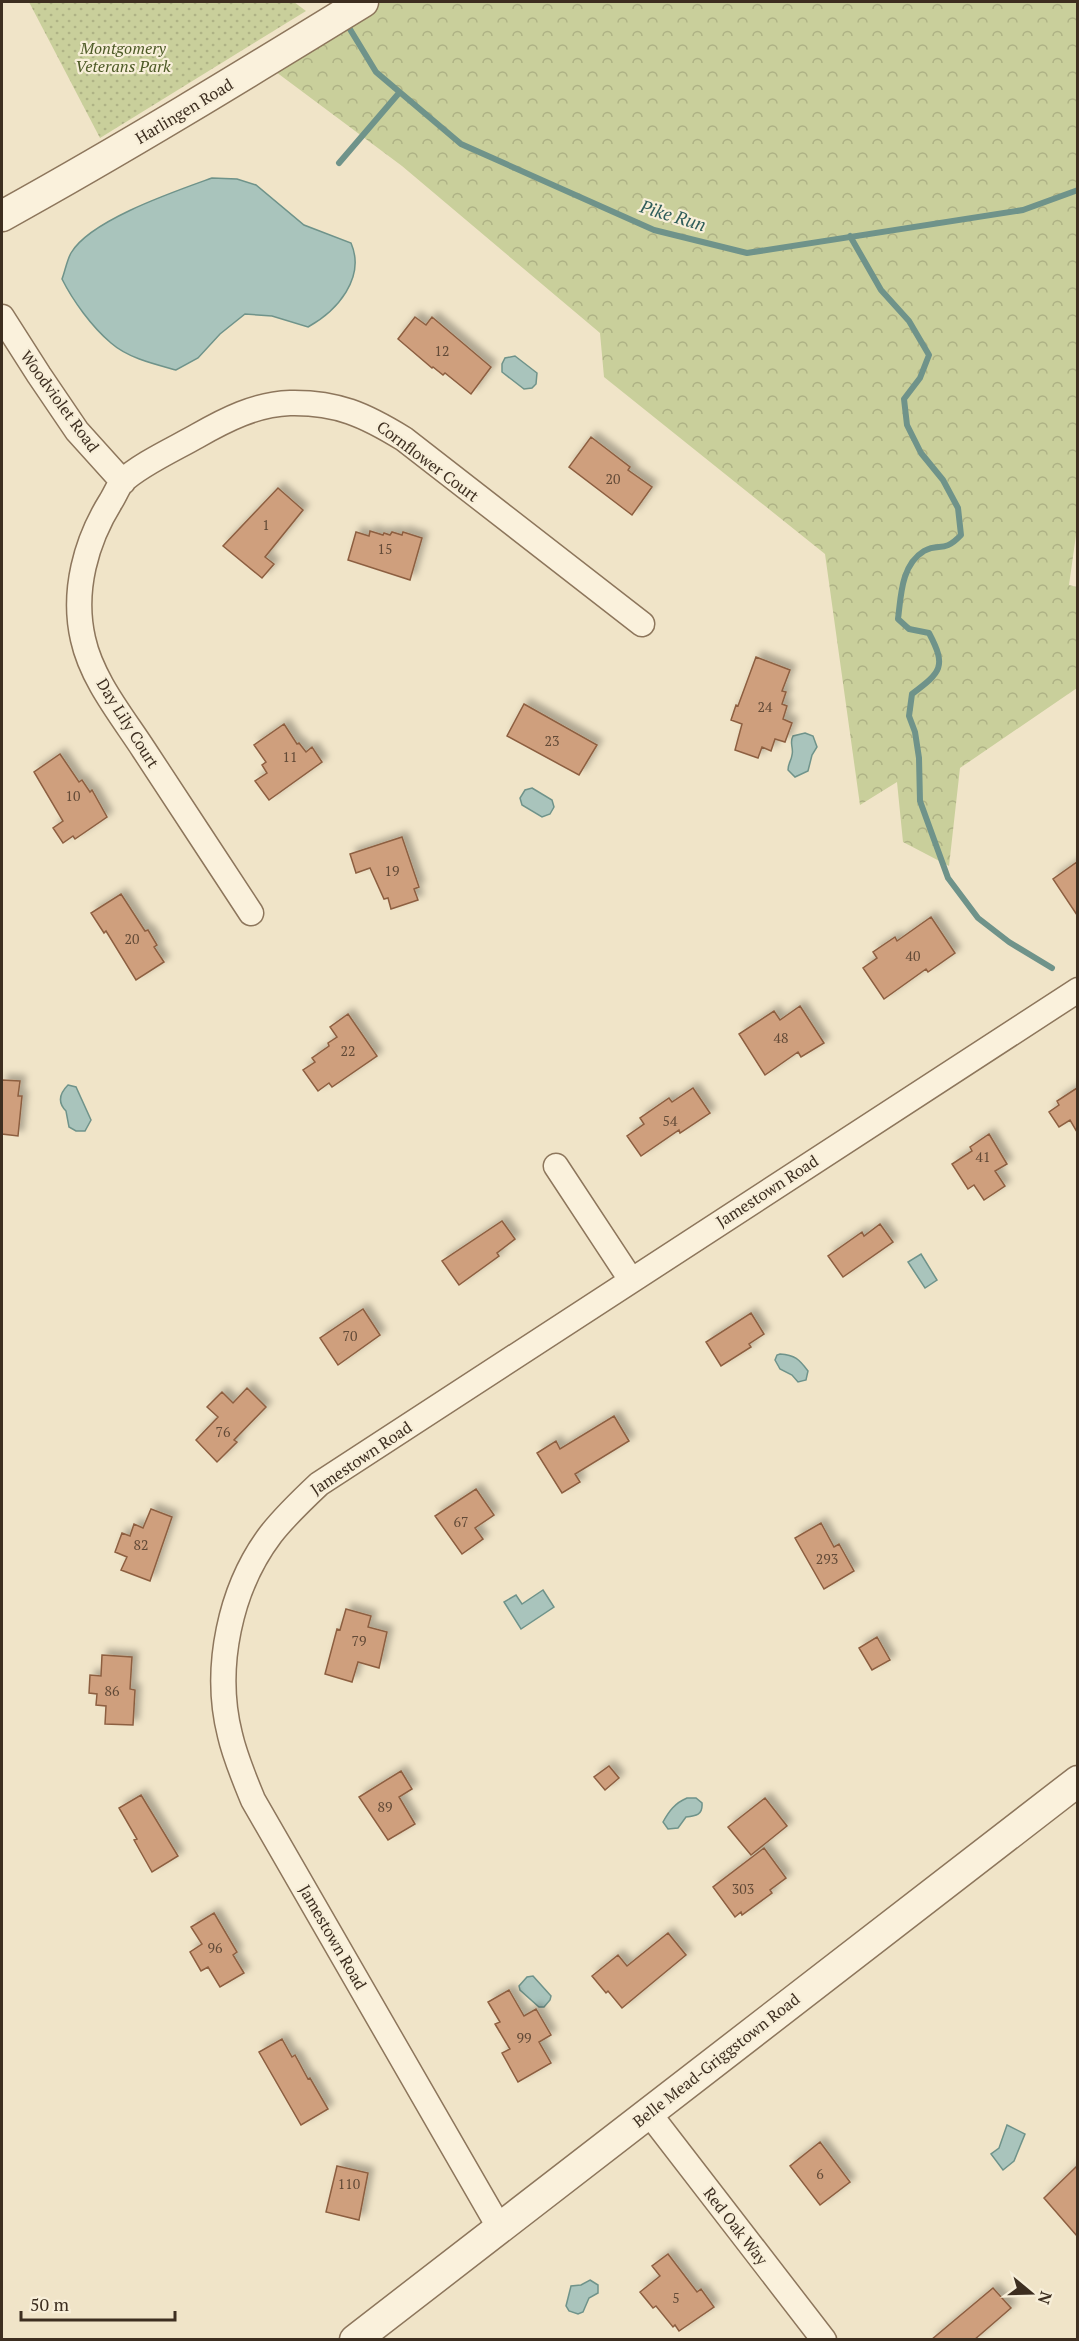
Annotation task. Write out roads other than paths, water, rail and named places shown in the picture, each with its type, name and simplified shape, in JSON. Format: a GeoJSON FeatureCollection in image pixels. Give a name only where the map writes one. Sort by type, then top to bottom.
{"type":"FeatureCollection","features":[{"type":"Feature","properties":{"kind":"street","name":"Harlingen Road"},"geometry":{"type":"LineString","coordinates":[[2,216],[209,97],[363,2]]}},
{"type":"Feature","properties":{"kind":"street","name":"Woodviolet Road"},"geometry":{"type":"LineString","coordinates":[[2,317],[77,431],[123,482]]}},
{"type":"Feature","properties":{"kind":"street","name":"Cornflower Court"},"geometry":{"type":"LineString","coordinates":[[123,482],[214,426],[258,408],[288,403],[346,409],[373,420],[404,439],[642,624]]}},
{"type":"Feature","properties":{"kind":"street","name":"Day Lily Court"},"geometry":{"type":"LineString","coordinates":[[123,482],[89,544],[80,593],[83,639],[103,687],[251,913]]}},
{"type":"Feature","properties":{"kind":"street","name":"Jamestown Road"},"geometry":{"type":"LineString","coordinates":[[499,2227],[253,1800],[240,1768],[229,1733],[225,1701],[225,1661],[230,1626],[239,1595],[252,1564],[270,1535],[294,1507],[319,1484],[1077,990]]}},
{"type":"Feature","properties":{"kind":"street"},"geometry":{"type":"LineString","coordinates":[[556,1166],[631,1280]]}},
{"type":"Feature","properties":{"kind":"street","name":"Belle Mead-Griggstown Road"},"geometry":{"type":"LineString","coordinates":[[355,2340],[1077,1781]]}},
{"type":"Feature","properties":{"kind":"street","name":"Red Oak Way"},"geometry":{"type":"LineString","coordinates":[[648,2112],[824,2340]]}},
{"type":"Feature","properties":{"kind":"water"},"geometry":{"type":"Polygon","coordinates":[[[212,178],[237,179],[256,185],[304,225],[351,243],[355,256],[352,281],[338,303],[308,327],[272,316],[245,314],[220,334],[198,358],[176,370],[133,357],[111,343],[97,329],[72,296],[62,279],[68,259],[81,241],[114,218],[212,178]]]}},
{"type":"Feature","properties":{"kind":"water"},"geometry":{"type":"Polygon","coordinates":[[[515,356],[537,373],[536,384],[532,388],[524,389],[502,372],[505,358],[515,356]]]}},
{"type":"Feature","properties":{"kind":"water"},"geometry":{"type":"Polygon","coordinates":[[[805,733],[813,736],[817,747],[812,755],[808,771],[795,777],[788,770],[792,757],[791,743],[793,736],[805,733]]]}},
{"type":"Feature","properties":{"kind":"water"},"geometry":{"type":"Polygon","coordinates":[[[532,788],[552,800],[554,807],[550,814],[542,817],[522,805],[520,798],[525,790],[532,788]]]}},
{"type":"Feature","properties":{"kind":"water"},"geometry":{"type":"Polygon","coordinates":[[[68,1085],[76,1087],[91,1120],[85,1131],[76,1131],[69,1127],[66,1111],[61,1101],[61,1094],[68,1085]]]}},
{"type":"Feature","properties":{"kind":"water"},"geometry":{"type":"Polygon","coordinates":[[[921,1254],[937,1280],[925,1288],[908,1262],[921,1254]]]}},
{"type":"Feature","properties":{"kind":"water"},"geometry":{"type":"Polygon","coordinates":[[[780,1354],[789,1355],[799,1361],[808,1371],[806,1380],[798,1382],[792,1375],[780,1369],[775,1360],[780,1354]]]}},
{"type":"Feature","properties":{"kind":"water"},"geometry":{"type":"Polygon","coordinates":[[[543,1590],[554,1607],[521,1629],[504,1602],[516,1595],[522,1604],[543,1590]]]}},
{"type":"Feature","properties":{"kind":"water"},"geometry":{"type":"Polygon","coordinates":[[[687,1798],[696,1798],[702,1803],[700,1812],[686,1817],[678,1828],[668,1829],[663,1822],[665,1818],[676,1805],[687,1798]]]}},
{"type":"Feature","properties":{"kind":"water"},"geometry":{"type":"Polygon","coordinates":[[[533,1976],[551,1996],[544,2007],[539,2007],[520,1990],[519,1986],[527,1977],[533,1976]]]}},
{"type":"Feature","properties":{"kind":"water"},"geometry":{"type":"Polygon","coordinates":[[[1007,2125],[1025,2134],[1014,2161],[1003,2170],[991,2154],[999,2148],[1007,2125]]]}},
{"type":"Feature","properties":{"kind":"water"},"geometry":{"type":"Polygon","coordinates":[[[590,2280],[598,2285],[598,2293],[589,2298],[583,2312],[578,2314],[569,2311],[566,2306],[571,2286],[581,2285],[590,2280]]]}},
{"type":"Feature","properties":{"kind":"waterway","name":"Pike Run"},"geometry":{"type":"LineString","coordinates":[[345,21],[376,72],[461,144],[654,230],[747,253],[1023,210],[1078,190]]}},
{"type":"Feature","properties":{"kind":"waterway"},"geometry":{"type":"LineString","coordinates":[[339,163],[399,93]]}},
{"type":"Feature","properties":{"kind":"waterway"},"geometry":{"type":"LineString","coordinates":[[850,236],[881,290],[909,321],[929,355],[920,378],[904,399],[907,425],[921,453],[943,480],[958,508],[961,535],[946,546],[929,549],[916,557],[906,573],[900,601],[898,619],[909,629],[929,633],[935,644],[939,661],[935,674],[912,694],[909,716],[915,732],[919,758],[920,801],[948,878],[978,918],[1009,942],[1052,968]]}},
{"type":"Feature","properties":{"kind":"park label","name":"Montgomery Veterans Park"},"geometry":{"type":"Point","coordinates":[123,57]}}]}
